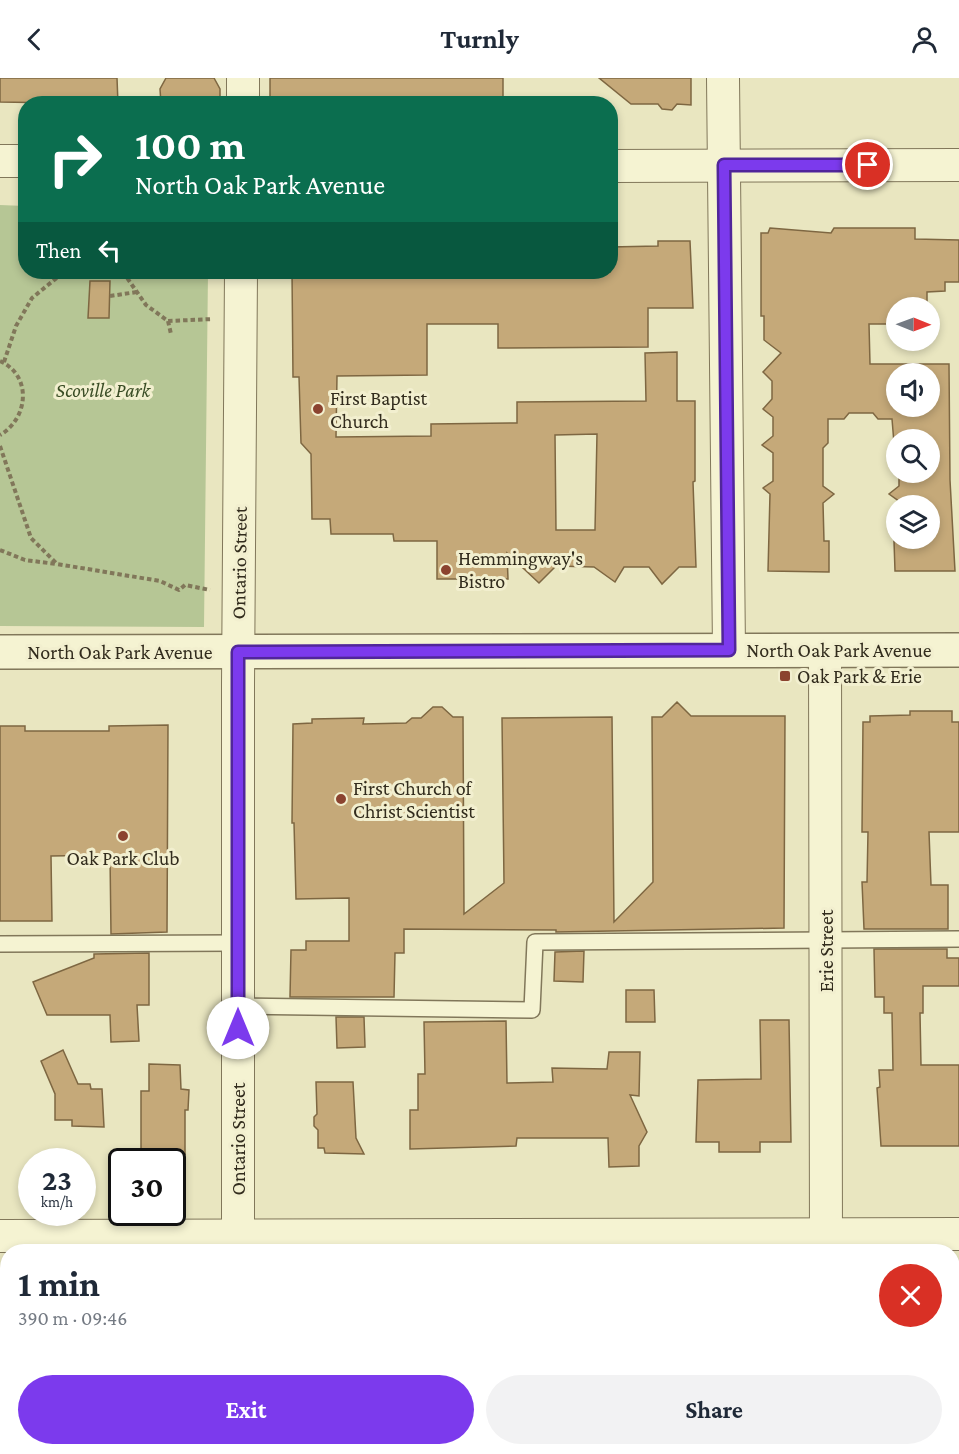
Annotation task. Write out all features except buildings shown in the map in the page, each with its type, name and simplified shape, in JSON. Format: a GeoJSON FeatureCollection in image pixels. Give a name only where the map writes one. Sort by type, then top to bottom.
{"type":"FeatureCollection","features":[{"type":"Feature","properties":{"kind":"street"},"geometry":{"type":"LineString","coordinates":[[243,78],[243,96]]}},
{"type":"Feature","properties":{"kind":"street"},"geometry":{"type":"LineString","coordinates":[[723,78],[729,650]]}},
{"type":"Feature","properties":{"kind":"street"},"geometry":{"type":"LineString","coordinates":[[0,161],[18,161]]}},
{"type":"Feature","properties":{"kind":"street"},"geometry":{"type":"LineString","coordinates":[[618,166],[959,165]]}},
{"type":"Feature","properties":{"kind":"street","name":"Ontario Street"},"geometry":{"type":"LineString","coordinates":[[238,1243],[238,652],[241,279]]}},
{"type":"Feature","properties":{"kind":"street","name":"Erie Street"},"geometry":{"type":"LineString","coordinates":[[825,650],[826,1243]]}},
{"type":"Feature","properties":{"kind":"street","name":"North Oak Park Avenue"},"geometry":{"type":"LineString","coordinates":[[0,652],[959,650]]}},
{"type":"Feature","properties":{"kind":"street"},"geometry":{"type":"LineString","coordinates":[[0,1236],[238,1243],[826,1243],[959,1234]]}},
{"type":"Feature","properties":{"kind":"lane"},"geometry":{"type":"LineString","coordinates":[[238,1006],[532,1010],[535,942],[959,939]]}},
{"type":"Feature","properties":{"kind":"lane"},"geometry":{"type":"LineString","coordinates":[[0,944],[238,943]]}},
{"type":"Feature","properties":{"kind":"path"},"geometry":{"type":"LineString","coordinates":[[0,435],[15,423],[23,402],[19,379],[2,361],[16,326],[32,298],[55,279]]}},
{"type":"Feature","properties":{"kind":"path"},"geometry":{"type":"LineString","coordinates":[[128,279],[146,305],[168,321],[215,319]]}},
{"type":"Feature","properties":{"kind":"path"},"geometry":{"type":"LineString","coordinates":[[110,296],[137,292]]}},
{"type":"Feature","properties":{"kind":"path"},"geometry":{"type":"LineString","coordinates":[[168,321],[171,333]]}},
{"type":"Feature","properties":{"kind":"path"},"geometry":{"type":"LineString","coordinates":[[0,446],[31,538],[57,564]]}},
{"type":"Feature","properties":{"kind":"path"},"geometry":{"type":"LineString","coordinates":[[0,550],[25,560],[160,581],[179,590],[185,585],[196,586],[208,589],[217,597]]}},
{"type":"Feature","properties":{"kind":"green space","name":"Scoville Park"},"geometry":{"type":"Polygon","coordinates":[[[0,205],[18,206],[18,279],[208,279],[204,627],[0,626],[0,205]]]}},
{"type":"Feature","properties":{"kind":"place","name":"First Baptist Church"},"geometry":{"type":"Point","coordinates":[318,409]}},
{"type":"Feature","properties":{"kind":"place","name":"Hemmingway's Bistro"},"geometry":{"type":"Point","coordinates":[446,570]}},
{"type":"Feature","properties":{"kind":"place","name":"Oak Park & Erie"},"geometry":{"type":"Point","coordinates":[785,676]}},
{"type":"Feature","properties":{"kind":"place","name":"First Church of Christ Scientist"},"geometry":{"type":"Point","coordinates":[341,799]}},
{"type":"Feature","properties":{"kind":"place","name":"Oak Park Club"},"geometry":{"type":"Point","coordinates":[123,836]}},
{"type":"Feature","properties":{"kind":"route"},"geometry":{"type":"LineString","coordinates":[[238,1028],[238,652],[729,650],[724,165],[868,165]]}}]}
